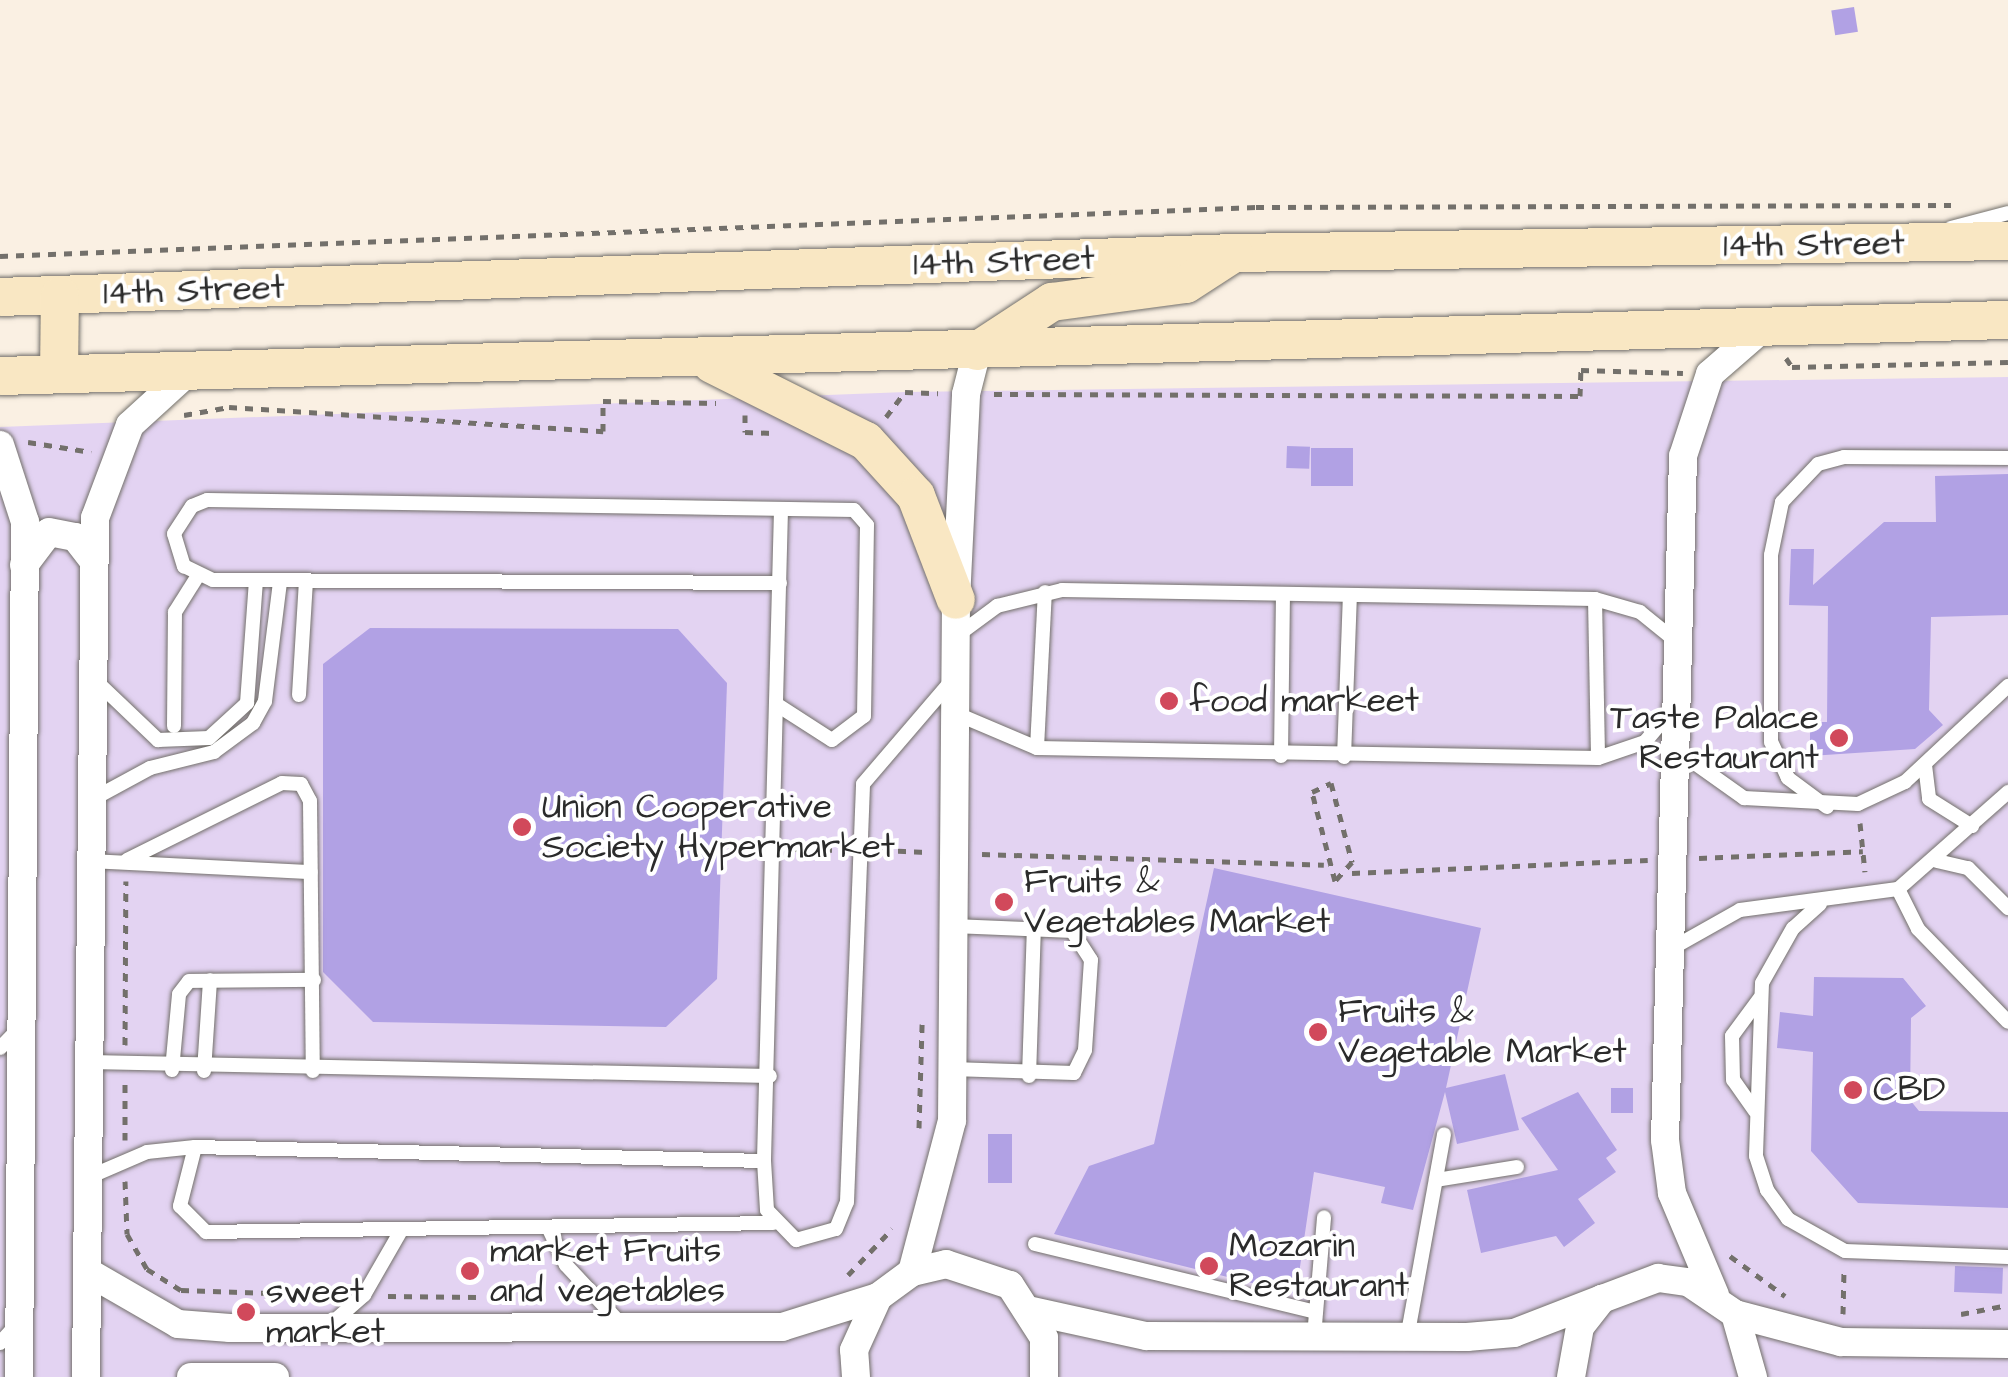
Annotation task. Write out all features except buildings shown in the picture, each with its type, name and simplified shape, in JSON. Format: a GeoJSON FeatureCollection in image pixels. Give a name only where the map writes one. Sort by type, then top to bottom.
{"type":"FeatureCollection","features":[{"type":"Feature","properties":{"kind":"main road","name":"14th Street"},"geometry":{"type":"LineString","coordinates":[[0,297],[1234,254],[2008,241]]}},
{"type":"Feature","properties":{"kind":"main road"},"geometry":{"type":"LineString","coordinates":[[977,351],[1052,302],[1186,284],[1234,254]]}},
{"type":"Feature","properties":{"kind":"main road"},"geometry":{"type":"LineString","coordinates":[[59,374],[60,296]]}},
{"type":"Feature","properties":{"kind":"main road"},"geometry":{"type":"LineString","coordinates":[[0,376],[977,351],[1768,343],[2008,320]]}},
{"type":"Feature","properties":{"kind":"main road"},"geometry":{"type":"LineString","coordinates":[[701,359],[866,441],[916,496],[957,617]]}},
{"type":"Feature","properties":{"kind":"street"},"geometry":{"type":"LineString","coordinates":[[1753,1377],[1725,1305],[1672,1193],[1665,1140],[1685,440],[1710,374],[1768,343]]}},
{"type":"Feature","properties":{"kind":"street"},"geometry":{"type":"LineString","coordinates":[[912,1272],[945,1173],[952,1069],[957,617],[966,394],[977,351]]}},
{"type":"Feature","properties":{"kind":"street"},"geometry":{"type":"LineString","coordinates":[[86,1377],[92,558],[110,460],[156,396],[188,372]]}},
{"type":"Feature","properties":{"kind":"street"},"geometry":{"type":"LineString","coordinates":[[2,447],[19,484],[24,565],[25,908],[19,1377]]}},
{"type":"Feature","properties":{"kind":"street"},"geometry":{"type":"LineString","coordinates":[[24,565],[49,532],[76,537],[92,558]]}},
{"type":"Feature","properties":{"kind":"street"},"geometry":{"type":"LineString","coordinates":[[88,1272],[178,1324],[630,1330],[782,1327],[878,1297],[912,1272],[979,1269],[1032,1311],[1146,1336],[1315,1325],[1408,1338],[1514,1333],[1658,1278],[1725,1305],[1841,1342],[2008,1344]]}},
{"type":"Feature","properties":{"kind":"street"},"geometry":{"type":"LineString","coordinates":[[856,1377],[854,1350],[878,1297]]}},
{"type":"Feature","properties":{"kind":"street"},"geometry":{"type":"LineString","coordinates":[[1571,1377],[1580,1326],[1602,1299]]}},
{"type":"Feature","properties":{"kind":"street"},"geometry":{"type":"LineString","coordinates":[[1032,1311],[1044,1377]]}},
{"type":"Feature","properties":{"kind":"street"},"geometry":{"type":"LineString","coordinates":[[191,1377],[275,1377]]}},
{"type":"Feature","properties":{"kind":"lane"},"geometry":{"type":"LineString","coordinates":[[1892,244],[2008,213]]}},
{"type":"Feature","properties":{"kind":"lane"},"geometry":{"type":"LineString","coordinates":[[1826,806],[1788,778],[1771,742],[1771,555],[1782,502],[1818,464],[1844,457],[2008,458]]}},
{"type":"Feature","properties":{"kind":"lane"},"geometry":{"type":"LineString","coordinates":[[197,576],[174,534],[192,506],[207,500],[854,510],[868,525],[864,716],[832,740],[779,706]]}},
{"type":"Feature","properties":{"kind":"lane"},"geometry":{"type":"LineString","coordinates":[[772,1223],[764,1161],[770,1076],[781,510]]}},
{"type":"Feature","properties":{"kind":"lane"},"geometry":{"type":"LineString","coordinates":[[197,576],[280,582],[780,584]]}},
{"type":"Feature","properties":{"kind":"lane"},"geometry":{"type":"LineString","coordinates":[[174,726],[175,612],[197,576]]}},
{"type":"Feature","properties":{"kind":"lane"},"geometry":{"type":"LineString","coordinates":[[94,678],[135,728],[158,740],[210,738],[247,703],[256,581]]}},
{"type":"Feature","properties":{"kind":"lane"},"geometry":{"type":"LineString","coordinates":[[93,799],[150,768],[214,752],[253,723],[270,674],[280,582]]}},
{"type":"Feature","properties":{"kind":"lane"},"geometry":{"type":"LineString","coordinates":[[299,695],[306,582]]}},
{"type":"Feature","properties":{"kind":"lane"},"geometry":{"type":"LineString","coordinates":[[957,617],[1044,592],[1595,599],[1640,612],[1678,642]]}},
{"type":"Feature","properties":{"kind":"lane"},"geometry":{"type":"LineString","coordinates":[[1037,748],[1044,592]]}},
{"type":"Feature","properties":{"kind":"lane"},"geometry":{"type":"LineString","coordinates":[[1281,756],[1282,594]]}},
{"type":"Feature","properties":{"kind":"lane"},"geometry":{"type":"LineString","coordinates":[[1344,758],[1350,594]]}},
{"type":"Feature","properties":{"kind":"lane"},"geometry":{"type":"LineString","coordinates":[[1595,599],[1598,758]]}},
{"type":"Feature","properties":{"kind":"lane"},"geometry":{"type":"LineString","coordinates":[[196,1147],[180,1206],[206,1232],[772,1223],[811,1241],[844,1216],[858,850],[872,764],[958,674]]}},
{"type":"Feature","properties":{"kind":"lane"},"geometry":{"type":"LineString","coordinates":[[1675,749],[1744,798],[1826,806],[1858,804],[1925,765],[2008,686]]}},
{"type":"Feature","properties":{"kind":"lane"},"geometry":{"type":"LineString","coordinates":[[957,714],[1037,748],[1344,758],[1598,758],[1646,742],[1676,704]]}},
{"type":"Feature","properties":{"kind":"lane"},"geometry":{"type":"LineString","coordinates":[[1925,765],[1929,799],[1972,826]]}},
{"type":"Feature","properties":{"kind":"lane"},"geometry":{"type":"LineString","coordinates":[[127,860],[292,781],[310,801],[313,1071]]}},
{"type":"Feature","properties":{"kind":"lane"},"geometry":{"type":"LineString","coordinates":[[1668,950],[1740,910],[1868,900],[1898,889],[1937,860],[2008,792]]}},
{"type":"Feature","properties":{"kind":"lane"},"geometry":{"type":"LineString","coordinates":[[92,860],[312,872]]}},
{"type":"Feature","properties":{"kind":"lane"},"geometry":{"type":"LineString","coordinates":[[1937,860],[1968,868],[2008,908]]}},
{"type":"Feature","properties":{"kind":"lane"},"geometry":{"type":"LineString","coordinates":[[0,889],[25,908]]}},
{"type":"Feature","properties":{"kind":"lane"},"geometry":{"type":"LineString","coordinates":[[1898,889],[1918,929],[2008,1022]]}},
{"type":"Feature","properties":{"kind":"lane"},"geometry":{"type":"LineString","coordinates":[[1820,904],[1775,954],[1760,998],[1755,1111],[1766,1190],[1816,1241],[1845,1251],[2008,1257]]}},
{"type":"Feature","properties":{"kind":"lane"},"geometry":{"type":"LineString","coordinates":[[952,1069],[1064,1077],[1082,1063],[1092,960],[1072,931],[954,926]]}},
{"type":"Feature","properties":{"kind":"lane"},"geometry":{"type":"LineString","coordinates":[[1029,1076],[1034,929]]}},
{"type":"Feature","properties":{"kind":"lane"},"geometry":{"type":"LineString","coordinates":[[204,1071],[210,980]]}},
{"type":"Feature","properties":{"kind":"lane"},"geometry":{"type":"LineString","coordinates":[[172,1070],[178,994],[189,981],[314,980]]}},
{"type":"Feature","properties":{"kind":"lane"},"geometry":{"type":"LineString","coordinates":[[1755,1111],[1732,1080],[1732,1036],[1760,998]]}},
{"type":"Feature","properties":{"kind":"lane"},"geometry":{"type":"LineString","coordinates":[[0,1048],[22,1024]]}},
{"type":"Feature","properties":{"kind":"lane"},"geometry":{"type":"LineString","coordinates":[[90,1062],[204,1071],[770,1076]]}},
{"type":"Feature","properties":{"kind":"lane"},"geometry":{"type":"LineString","coordinates":[[1408,1338],[1444,1134]]}},
{"type":"Feature","properties":{"kind":"lane"},"geometry":{"type":"LineString","coordinates":[[89,1176],[147,1152],[196,1147],[764,1161]]}},
{"type":"Feature","properties":{"kind":"lane"},"geometry":{"type":"LineString","coordinates":[[1436,1180],[1517,1166]]}},
{"type":"Feature","properties":{"kind":"lane"},"geometry":{"type":"LineString","coordinates":[[0,1193],[22,1214]]}},
{"type":"Feature","properties":{"kind":"lane"},"geometry":{"type":"LineString","coordinates":[[1035,1244],[1315,1325],[1324,1217]]}},
{"type":"Feature","properties":{"kind":"lane"},"geometry":{"type":"LineString","coordinates":[[548,1227],[591,1298],[630,1330]]}},
{"type":"Feature","properties":{"kind":"lane"},"geometry":{"type":"LineString","coordinates":[[324,1328],[364,1296],[402,1229]]}},
{"type":"Feature","properties":{"kind":"lane"},"geometry":{"type":"LineString","coordinates":[[0,1342],[20,1319]]}},
{"type":"Feature","properties":{"kind":"path"},"geometry":{"type":"LineString","coordinates":[[0,256],[1256,207],[1968,205]]}},
{"type":"Feature","properties":{"kind":"path"},"geometry":{"type":"LineString","coordinates":[[1768,343],[1792,367],[2008,362]]}},
{"type":"Feature","properties":{"kind":"path"},"geometry":{"type":"LineString","coordinates":[[866,441],[905,392],[1580,396],[1581,370],[1685,373],[1693,360],[1710,374]]}},
{"type":"Feature","properties":{"kind":"path"},"geometry":{"type":"LineString","coordinates":[[179,417],[229,408],[603,431],[603,401],[728,404]]}},
{"type":"Feature","properties":{"kind":"path"},"geometry":{"type":"LineString","coordinates":[[745,404],[745,432],[779,433]]}},
{"type":"Feature","properties":{"kind":"path"},"geometry":{"type":"LineString","coordinates":[[2,447],[22,441],[110,460]]}},
{"type":"Feature","properties":{"kind":"path"},"geometry":{"type":"LineString","coordinates":[[1352,873],[1337,789],[1323,782],[1312,792],[1324,865],[1334,881],[1352,873],[1863,852]]}},
{"type":"Feature","properties":{"kind":"path"},"geometry":{"type":"LineString","coordinates":[[1858,804],[1868,900]]}},
{"type":"Feature","properties":{"kind":"path"},"geometry":{"type":"LineString","coordinates":[[774,849],[1324,865]]}},
{"type":"Feature","properties":{"kind":"shaded area","name":"Fruits & Vegetables Market"},"geometry":{"type":"Polygon","coordinates":[[[2008,377],[2008,1377],[0,1377],[0,427],[906,392],[2008,377]]]}},
{"type":"Feature","properties":{"kind":"place","name":"food markeet"},"geometry":{"type":"Point","coordinates":[1169,701]}},
{"type":"Feature","properties":{"kind":"place","name":"Taste Palace Restaurant"},"geometry":{"type":"Point","coordinates":[1839,738]}},
{"type":"Feature","properties":{"kind":"place","name":"Union Cooperative Society Hypermarket"},"geometry":{"type":"Point","coordinates":[522,827]}},
{"type":"Feature","properties":{"kind":"place","name":"Fruits & Vegetables Market"},"geometry":{"type":"Point","coordinates":[1004,902]}},
{"type":"Feature","properties":{"kind":"place","name":"Fruits & Vegetable Market"},"geometry":{"type":"Point","coordinates":[1318,1032]}},
{"type":"Feature","properties":{"kind":"place","name":"CBD"},"geometry":{"type":"Point","coordinates":[1853,1090]}},
{"type":"Feature","properties":{"kind":"place","name":"Mozarin Restaurant"},"geometry":{"type":"Point","coordinates":[1209,1266]}},
{"type":"Feature","properties":{"kind":"place","name":"market Fruits and vegetables"},"geometry":{"type":"Point","coordinates":[470,1271]}},
{"type":"Feature","properties":{"kind":"place","name":"sweet market"},"geometry":{"type":"Point","coordinates":[246,1312]}}]}
